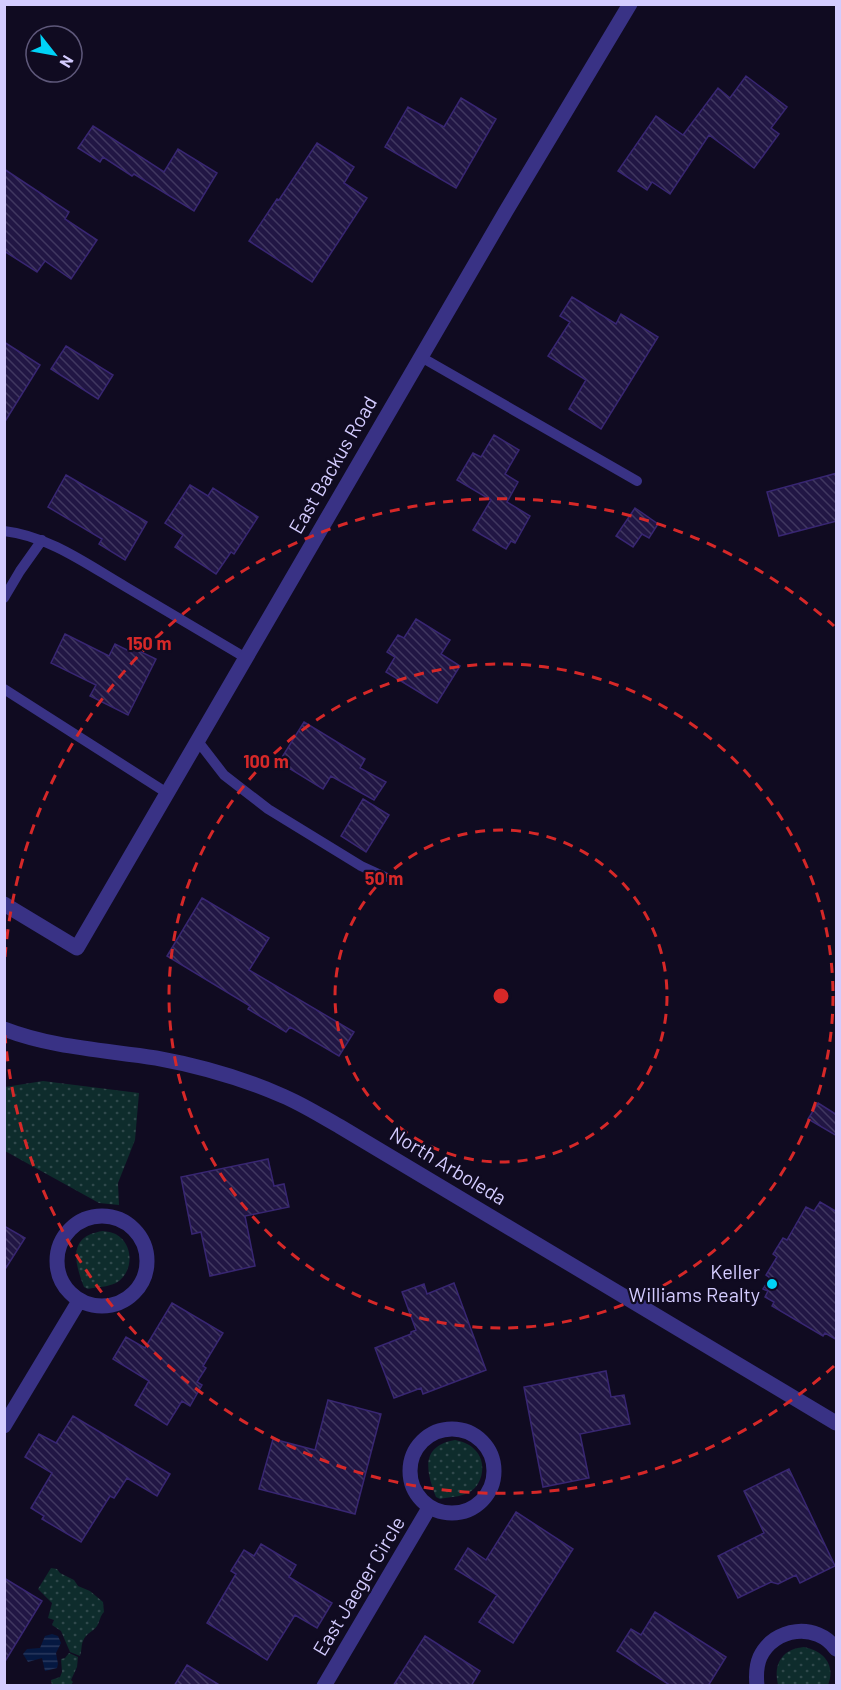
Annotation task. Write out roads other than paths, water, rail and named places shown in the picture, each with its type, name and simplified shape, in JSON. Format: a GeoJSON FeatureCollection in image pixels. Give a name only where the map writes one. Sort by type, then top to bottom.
{"type":"FeatureCollection","features":[{"type":"Feature","properties":{"kind":"street","name":"East Backus Road"},"geometry":{"type":"LineString","coordinates":[[4,904],[76,948],[506,210],[630,4]]}},
{"type":"Feature","properties":{"kind":"street","name":"North Arboleda"},"geometry":{"type":"LineString","coordinates":[[4,1029],[26,1037],[158,1058],[225,1074],[285,1096],[837,1423]]}},
{"type":"Feature","properties":{"kind":"street"},"geometry":{"type":"LineString","coordinates":[[108,1216],[122,1221],[134,1230],[143,1243],[146,1264],[140,1284],[131,1295],[118,1303],[104,1306],[90,1305],[79,1300],[66,1289],[59,1275],[57,1260],[59,1245],[67,1232],[79,1222],[93,1217],[108,1216]]}},
{"type":"Feature","properties":{"kind":"street"},"geometry":{"type":"LineString","coordinates":[[4,1426],[79,1300]]}},
{"type":"Feature","properties":{"kind":"street","name":"East Jaeger Circle"},"geometry":{"type":"LineString","coordinates":[[451,1428],[465,1430],[487,1446],[493,1460],[494,1474],[491,1488],[483,1501],[471,1510],[457,1514],[442,1513],[429,1508],[418,1498],[409,1473],[416,1447],[426,1437],[438,1431],[451,1428]]}},
{"type":"Feature","properties":{"kind":"street","name":"East Jaeger Circle"},"geometry":{"type":"LineString","coordinates":[[324,1686],[429,1508]]}},
{"type":"Feature","properties":{"kind":"street"},"geometry":{"type":"LineString","coordinates":[[757,1686],[756,1670],[760,1657],[780,1636],[794,1631],[808,1631],[822,1636],[837,1649]]}},
{"type":"Feature","properties":{"kind":"lane"},"geometry":{"type":"LineString","coordinates":[[421,357],[637,481]]}},
{"type":"Feature","properties":{"kind":"lane"},"geometry":{"type":"LineString","coordinates":[[4,531],[42,540],[246,658]]}},
{"type":"Feature","properties":{"kind":"lane"},"geometry":{"type":"LineString","coordinates":[[4,598],[42,540]]}},
{"type":"Feature","properties":{"kind":"lane"},"geometry":{"type":"LineString","coordinates":[[4,689],[167,793]]}},
{"type":"Feature","properties":{"kind":"lane"},"geometry":{"type":"LineString","coordinates":[[197,740],[224,776],[268,809],[361,866],[385,877]]}},
{"type":"Feature","properties":{"kind":"water"},"geometry":{"type":"Polygon","coordinates":[[[52,1634],[58,1636],[61,1643],[56,1653],[58,1664],[57,1668],[45,1671],[42,1658],[28,1662],[23,1654],[27,1649],[40,1648],[45,1636],[52,1634]]]}},
{"type":"Feature","properties":{"kind":"place","name":"Keller Williams Realty"},"geometry":{"type":"Point","coordinates":[772,1284]}}]}
